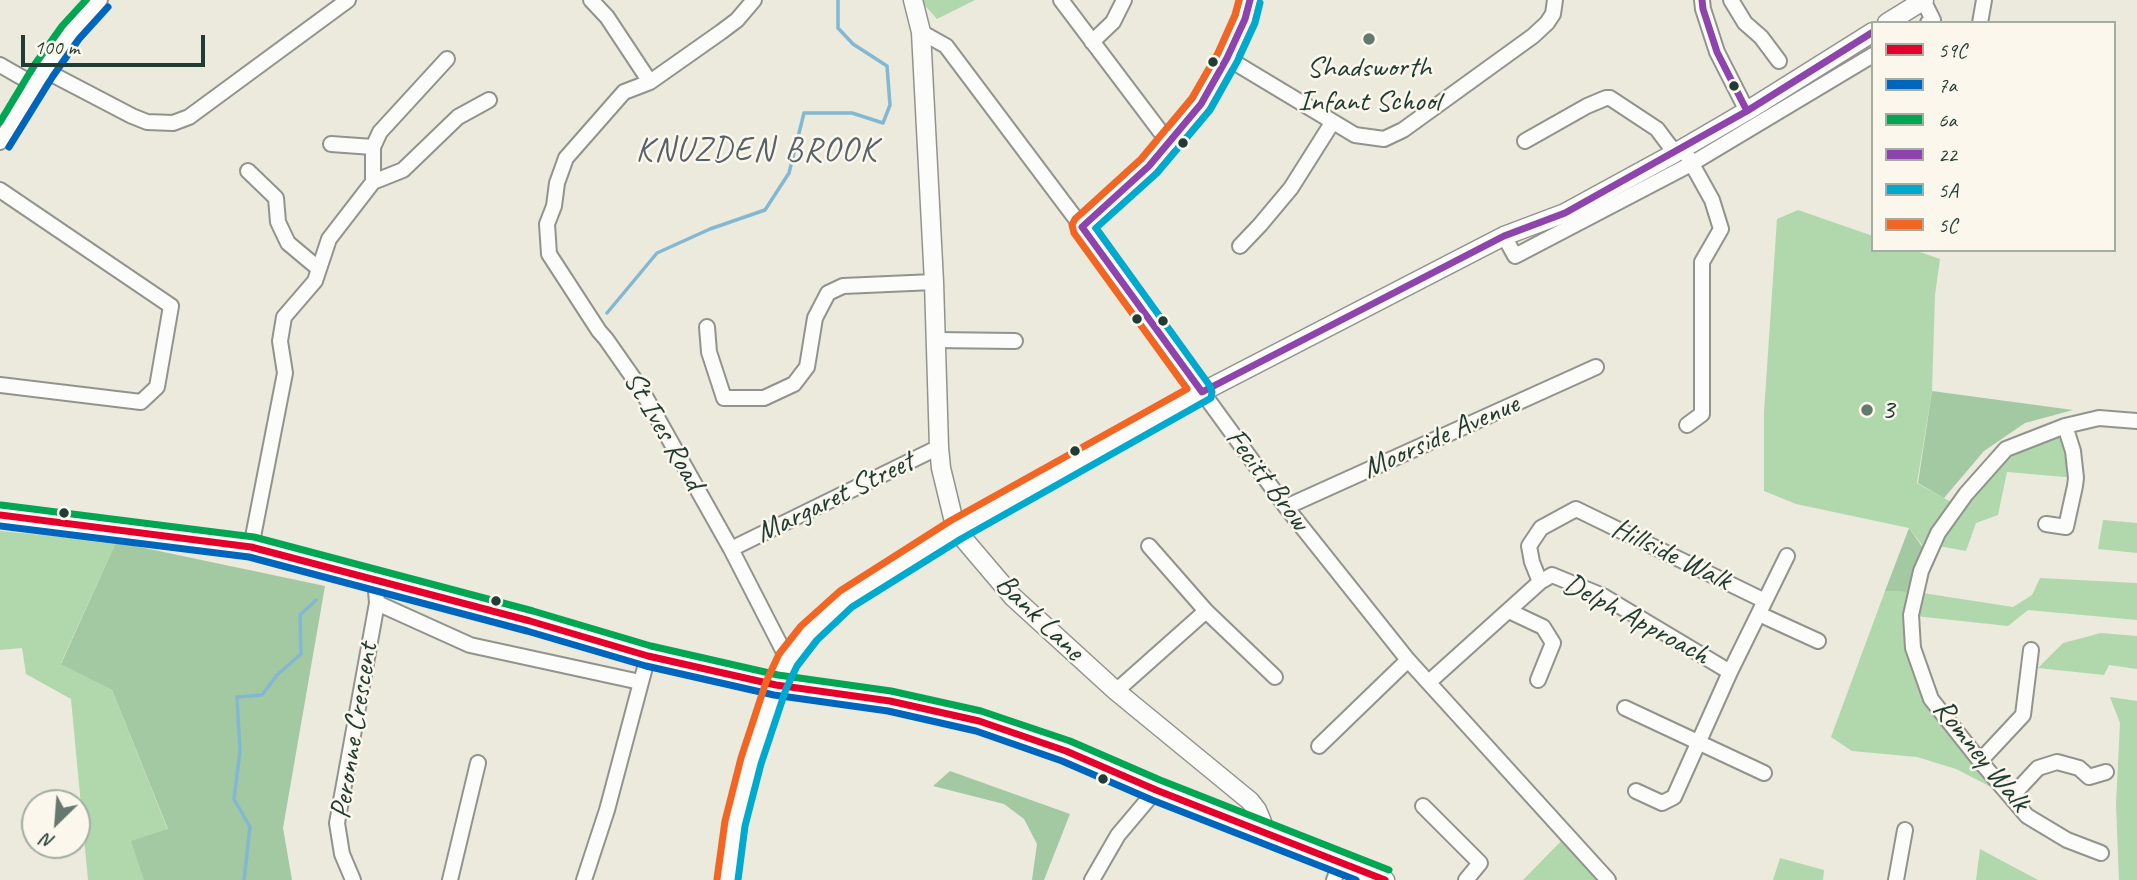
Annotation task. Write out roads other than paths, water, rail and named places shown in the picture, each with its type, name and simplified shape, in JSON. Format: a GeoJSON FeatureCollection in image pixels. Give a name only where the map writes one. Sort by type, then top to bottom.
{"type":"FeatureCollection","features":[{"type":"Feature","properties":{"kind":"main road"},"geometry":{"type":"LineString","coordinates":[[913,0],[921,32]]}},
{"type":"Feature","properties":{"kind":"main road"},"geometry":{"type":"LineString","coordinates":[[1890,21],[1924,0]]}},
{"type":"Feature","properties":{"kind":"main road","name":"Bank Lane"},"geometry":{"type":"LineString","coordinates":[[921,32],[934,282],[939,447],[941,468],[956,530],[1013,597],[1116,691],[1250,801],[1262,822],[1260,831]]}},
{"type":"Feature","properties":{"kind":"main road"},"geometry":{"type":"LineString","coordinates":[[727,880],[735,824],[751,761],[776,685],[788,660],[809,634],[846,599],[956,530],[1202,392],[1504,236],[1565,213],[1683,155],[1747,111],[1871,33]]}},
{"type":"Feature","properties":{"kind":"main road"},"geometry":{"type":"LineString","coordinates":[[0,515],[251,547],[376,579],[648,656],[776,685],[890,702],[979,721],[1066,751],[1156,790],[1385,880]]}},
{"type":"Feature","properties":{"kind":"street"},"geometry":{"type":"LineString","coordinates":[[0,142],[44,70],[71,32],[100,0]]}},
{"type":"Feature","properties":{"kind":"street"},"geometry":{"type":"LineString","coordinates":[[44,70],[132,116],[147,122],[173,123],[189,117],[348,0]]}},
{"type":"Feature","properties":{"kind":"street"},"geometry":{"type":"LineString","coordinates":[[591,0],[612,25],[650,82]]}},
{"type":"Feature","properties":{"kind":"street","name":"St Ives Road"},"geometry":{"type":"LineString","coordinates":[[754,0],[737,20],[721,32],[650,82],[624,92],[566,158],[547,224],[549,254],[598,331],[641,389],[731,549],[788,660]]}},
{"type":"Feature","properties":{"kind":"street"},"geometry":{"type":"LineString","coordinates":[[1061,0],[1169,143]]}},
{"type":"Feature","properties":{"kind":"street"},"geometry":{"type":"LineString","coordinates":[[1092,42],[1113,22],[1124,0]]}},
{"type":"Feature","properties":{"kind":"street"},"geometry":{"type":"LineString","coordinates":[[1082,227],[1149,166],[1200,104],[1227,58],[1245,19],[1250,0]]}},
{"type":"Feature","properties":{"kind":"street"},"geometry":{"type":"LineString","coordinates":[[1227,58],[1355,135],[1374,139],[1392,136],[1533,36],[1553,14],[1555,0]]}},
{"type":"Feature","properties":{"kind":"street"},"geometry":{"type":"LineString","coordinates":[[1702,0],[1717,52],[1747,111]]}},
{"type":"Feature","properties":{"kind":"street"},"geometry":{"type":"LineString","coordinates":[[1731,0],[1745,23],[1761,37],[1779,61]]}},
{"type":"Feature","properties":{"kind":"street"},"geometry":{"type":"LineString","coordinates":[[1924,0],[1931,21]]}},
{"type":"Feature","properties":{"kind":"street"},"geometry":{"type":"LineString","coordinates":[[1980,21],[1984,0]]}},
{"type":"Feature","properties":{"kind":"street","name":"Fecitt Brow"},"geometry":{"type":"LineString","coordinates":[[921,32],[946,46],[1286,506],[1408,660],[1608,880]]}},
{"type":"Feature","properties":{"kind":"street"},"geometry":{"type":"LineString","coordinates":[[1683,155],[1871,56]]}},
{"type":"Feature","properties":{"kind":"street"},"geometry":{"type":"LineString","coordinates":[[373,182],[373,147],[380,132],[447,59]]}},
{"type":"Feature","properties":{"kind":"street"},"geometry":{"type":"LineString","coordinates":[[0,65],[35,85]]}},
{"type":"Feature","properties":{"kind":"street"},"geometry":{"type":"LineString","coordinates":[[1525,141],[1587,106],[1611,98],[1657,129],[1683,155],[1713,200],[1721,229],[1702,262],[1702,414],[1687,425]]}},
{"type":"Feature","properties":{"kind":"street"},"geometry":{"type":"LineString","coordinates":[[251,547],[285,373],[280,341],[284,317],[315,281],[329,239],[373,182],[403,170],[458,117],[489,100]]}},
{"type":"Feature","properties":{"kind":"street"},"geometry":{"type":"LineString","coordinates":[[1240,246],[1291,188],[1332,123]]}},
{"type":"Feature","properties":{"kind":"street"},"geometry":{"type":"LineString","coordinates":[[331,144],[373,147]]}},
{"type":"Feature","properties":{"kind":"street"},"geometry":{"type":"LineString","coordinates":[[248,171],[276,198],[278,222],[288,243],[319,269]]}},
{"type":"Feature","properties":{"kind":"street"},"geometry":{"type":"LineString","coordinates":[[0,190],[171,306],[157,387],[141,402],[0,385]]}},
{"type":"Feature","properties":{"kind":"street"},"geometry":{"type":"LineString","coordinates":[[707,327],[709,352],[724,398],[764,398],[794,384],[807,367],[815,318],[828,293],[843,286],[934,282]]}},
{"type":"Feature","properties":{"kind":"street"},"geometry":{"type":"LineString","coordinates":[[935,340],[1015,341]]}},
{"type":"Feature","properties":{"kind":"street","name":"Moorside Avenue"},"geometry":{"type":"LineString","coordinates":[[1286,506],[1596,367]]}},
{"type":"Feature","properties":{"kind":"street","name":"Romney Walk"},"geometry":{"type":"LineString","coordinates":[[2101,853],[2067,840],[2027,816],[1980,761],[1931,699],[1913,648],[1912,615],[1921,571],[1938,533],[1966,494],[2006,449],[2065,426],[2099,418],[2137,421]]}},
{"type":"Feature","properties":{"kind":"street"},"geometry":{"type":"LineString","coordinates":[[2046,524],[2066,527],[2075,486],[2073,451],[2065,426]]}},
{"type":"Feature","properties":{"kind":"street","name":"Margaret Street"},"geometry":{"type":"LineString","coordinates":[[731,549],[939,447]]}},
{"type":"Feature","properties":{"kind":"street","name":"Hillside Walk"},"geometry":{"type":"LineString","coordinates":[[1541,582],[1532,562],[1529,546],[1541,528],[1576,509],[1762,608],[1818,641]]}},
{"type":"Feature","properties":{"kind":"street"},"geometry":{"type":"LineString","coordinates":[[1149,546],[1206,611],[1275,677]]}},
{"type":"Feature","properties":{"kind":"street"},"geometry":{"type":"LineString","coordinates":[[1636,791],[1661,803],[1674,796],[1730,672],[1787,556]]}},
{"type":"Feature","properties":{"kind":"street","name":"Delph Approach"},"geometry":{"type":"LineString","coordinates":[[1541,582],[1552,575],[1603,596],[1730,672]]}},
{"type":"Feature","properties":{"kind":"street","name":"Peronne Crescent"},"geometry":{"type":"LineString","coordinates":[[353,880],[342,854],[337,823],[377,603],[376,579]]}},
{"type":"Feature","properties":{"kind":"street"},"geometry":{"type":"LineString","coordinates":[[1429,682],[1541,582]]}},
{"type":"Feature","properties":{"kind":"street"},"geometry":{"type":"LineString","coordinates":[[377,603],[470,645],[640,682]]}},
{"type":"Feature","properties":{"kind":"street"},"geometry":{"type":"LineString","coordinates":[[1116,691],[1206,611]]}},
{"type":"Feature","properties":{"kind":"street"},"geometry":{"type":"LineString","coordinates":[[1509,611],[1543,627],[1553,643],[1538,680]]}},
{"type":"Feature","properties":{"kind":"street"},"geometry":{"type":"LineString","coordinates":[[1980,761],[2023,715],[2031,650]]}},
{"type":"Feature","properties":{"kind":"street"},"geometry":{"type":"LineString","coordinates":[[584,880],[607,810],[648,656]]}},
{"type":"Feature","properties":{"kind":"street"},"geometry":{"type":"LineString","coordinates":[[1319,746],[1408,660]]}},
{"type":"Feature","properties":{"kind":"street"},"geometry":{"type":"LineString","coordinates":[[1625,708],[1764,773]]}},
{"type":"Feature","properties":{"kind":"street"},"geometry":{"type":"LineString","coordinates":[[2011,797],[2038,768],[2057,762],[2079,768],[2089,777],[2106,772]]}},
{"type":"Feature","properties":{"kind":"street"},"geometry":{"type":"LineString","coordinates":[[450,880],[478,763]]}},
{"type":"Feature","properties":{"kind":"street"},"geometry":{"type":"LineString","coordinates":[[1092,880],[1118,835],[1156,790]]}},
{"type":"Feature","properties":{"kind":"street"},"geometry":{"type":"LineString","coordinates":[[1423,806],[1480,863],[1466,880]]}},
{"type":"Feature","properties":{"kind":"street"},"geometry":{"type":"LineString","coordinates":[[1896,880],[1905,830]]}},
{"type":"Feature","properties":{"kind":"street"},"geometry":{"type":"LineString","coordinates":[[1334,880],[1340,863]]}},
{"type":"Feature","properties":{"kind":"waterway","name":"KNUZDEN BROOK"},"geometry":{"type":"LineString","coordinates":[[607,313],[657,253],[710,229],[765,210],[789,173],[804,113],[852,113],[883,123],[890,105],[887,66],[853,44],[838,28],[838,0]]}},
{"type":"Feature","properties":{"kind":"waterway"},"geometry":{"type":"LineString","coordinates":[[244,880],[250,827],[234,799],[240,751],[237,697],[262,695],[277,675],[301,654],[300,615],[316,600]]}},
{"type":"Feature","properties":{"kind":"place","name":"Shadsworth Infant School"},"geometry":{"type":"Point","coordinates":[1369,39]}},
{"type":"Feature","properties":{"kind":"place","name":"3"},"geometry":{"type":"Point","coordinates":[1867,410]}},
{"type":"Feature","properties":{"kind":"district","name":"KNUZDEN BROOK"},"geometry":{"type":"Point","coordinates":[757,151]}}]}
